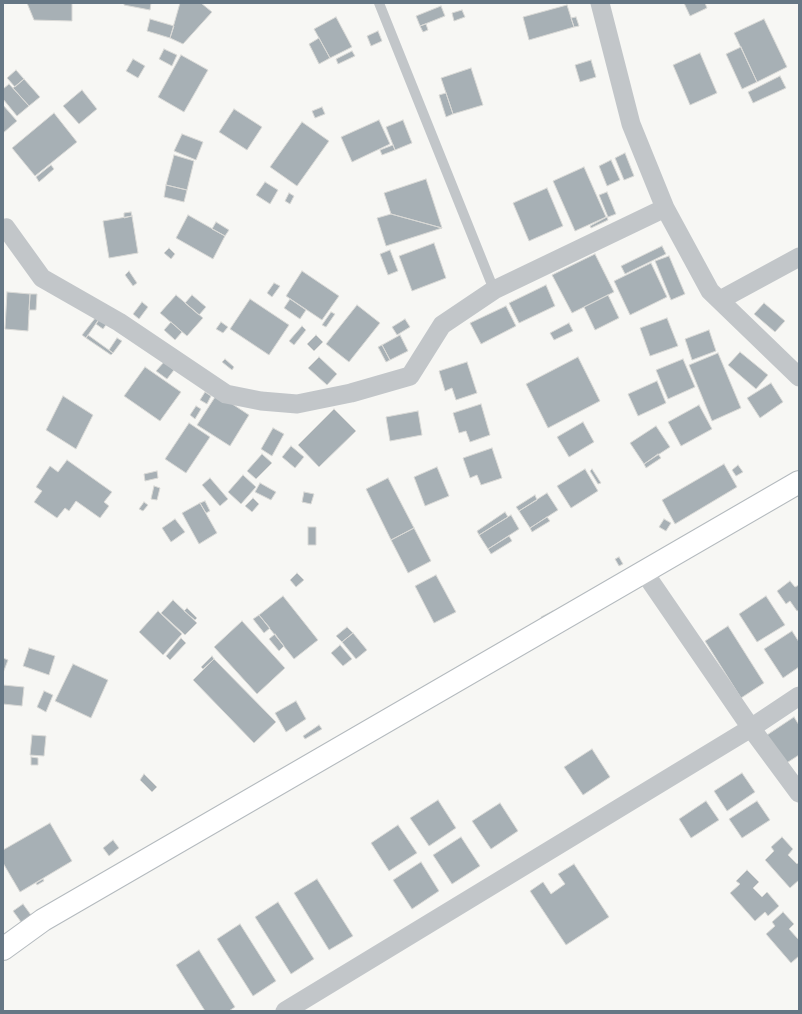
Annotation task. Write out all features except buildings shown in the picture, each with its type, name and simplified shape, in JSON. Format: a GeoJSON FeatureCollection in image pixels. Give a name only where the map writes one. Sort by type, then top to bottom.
{"type":"FeatureCollection","features":[{"type":"Feature","properties":{"kind":"street"},"geometry":{"type":"LineString","coordinates":[[600,3],[631,124],[665,208],[710,291],[799,377]]}},
{"type":"Feature","properties":{"kind":"street"},"geometry":{"type":"LineString","coordinates":[[3,229],[6,228],[42,278],[120,322],[226,394],[261,401],[297,404],[351,393],[410,376],[442,325],[494,290],[665,208]]}},
{"type":"Feature","properties":{"kind":"street"},"geometry":{"type":"LineString","coordinates":[[720,300],[799,257]]}},
{"type":"Feature","properties":{"kind":"street"},"geometry":{"type":"LineString","coordinates":[[3,949],[43,920],[799,482]]}},
{"type":"Feature","properties":{"kind":"street"},"geometry":{"type":"LineString","coordinates":[[644,572],[751,728],[799,793]]}},
{"type":"Feature","properties":{"kind":"street"},"geometry":{"type":"LineString","coordinates":[[285,1011],[751,728],[799,696]]}},
{"type":"Feature","properties":{"kind":"lane"},"geometry":{"type":"LineString","coordinates":[[379,3],[494,290]]}}]}
